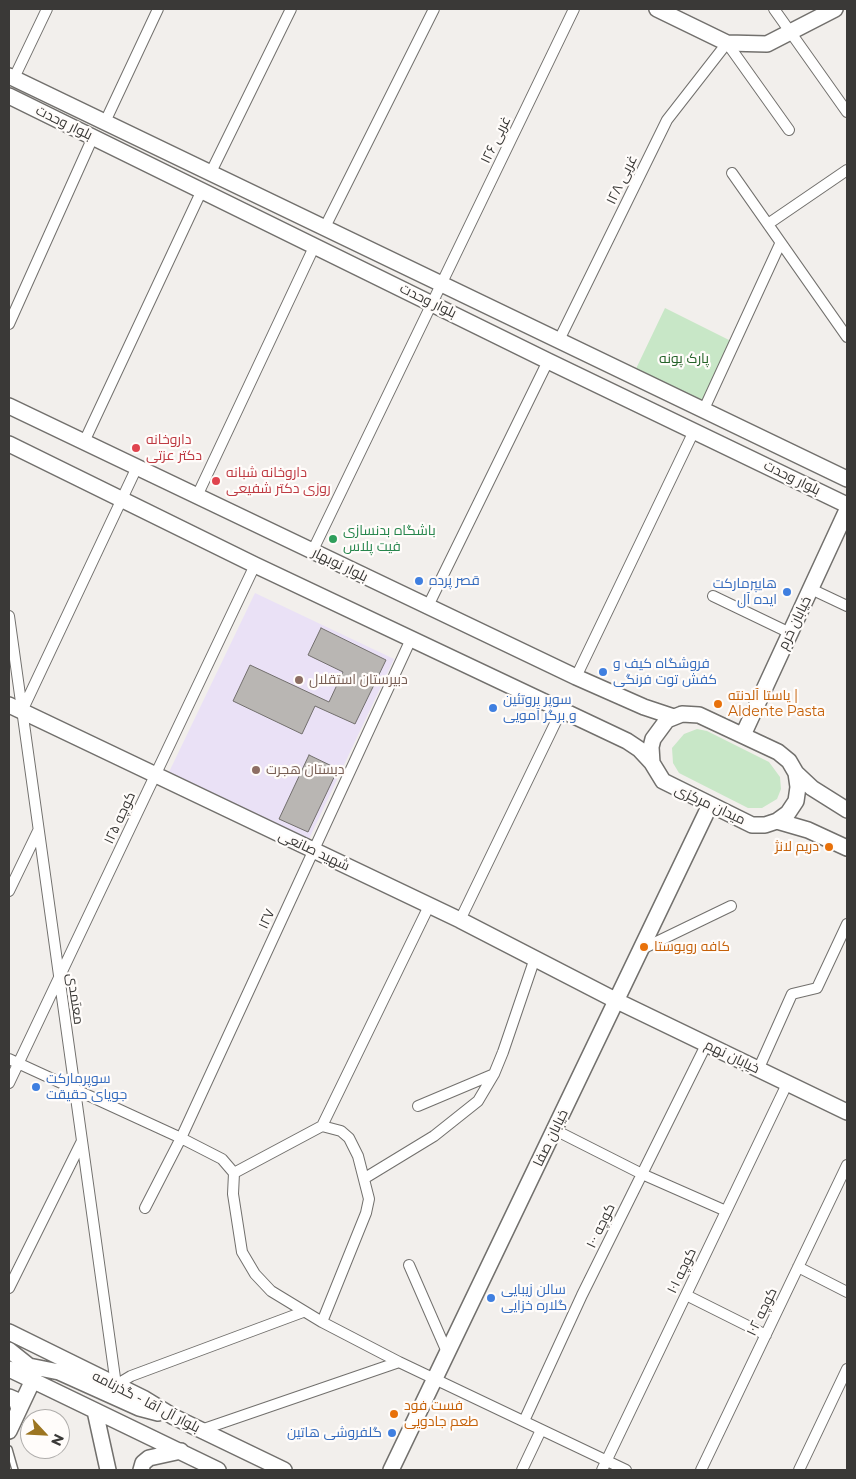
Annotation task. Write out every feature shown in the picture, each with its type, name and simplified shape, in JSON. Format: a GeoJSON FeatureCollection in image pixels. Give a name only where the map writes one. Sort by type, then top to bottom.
{"type":"FeatureCollection","features":[{"type":"Feature","properties":{"kind":"street"},"geometry":{"type":"LineString","coordinates":[[11,77],[47,9]]}},
{"type":"Feature","properties":{"kind":"street"},"geometry":{"type":"LineString","coordinates":[[105,122],[158,9]]}},
{"type":"Feature","properties":{"kind":"street"},"geometry":{"type":"LineString","coordinates":[[211,172],[291,9]]}},
{"type":"Feature","properties":{"kind":"street"},"geometry":{"type":"LineString","coordinates":[[325,227],[434,9]]}},
{"type":"Feature","properties":{"kind":"street","name":"۱۲۶ غربی"},"geometry":{"type":"LineString","coordinates":[[312,552],[574,9]]}},
{"type":"Feature","properties":{"kind":"street"},"geometry":{"type":"LineString","coordinates":[[656,9],[727,43],[767,44],[792,33],[835,9]]}},
{"type":"Feature","properties":{"kind":"street"},"geometry":{"type":"LineString","coordinates":[[774,9],[847,112]]}},
{"type":"Feature","properties":{"kind":"street"},"geometry":{"type":"LineString","coordinates":[[727,43],[789,130]]}},
{"type":"Feature","properties":{"kind":"street","name":"۱۲۸ غربی"},"geometry":{"type":"LineString","coordinates":[[559,340],[667,120],[727,43]]}},
{"type":"Feature","properties":{"kind":"street","name":"بلوار وحدت"},"geometry":{"type":"LineString","coordinates":[[11,77],[443,283],[847,479]]}},
{"type":"Feature","properties":{"kind":"street","name":"بلوار وحدت"},"geometry":{"type":"LineString","coordinates":[[9,96],[548,361],[847,505]]}},
{"type":"Feature","properties":{"kind":"street"},"geometry":{"type":"LineString","coordinates":[[9,324],[93,137]]}},
{"type":"Feature","properties":{"kind":"street"},"geometry":{"type":"LineString","coordinates":[[768,224],[847,170]]}},
{"type":"Feature","properties":{"kind":"street"},"geometry":{"type":"LineString","coordinates":[[732,173],[847,337]]}},
{"type":"Feature","properties":{"kind":"street"},"geometry":{"type":"LineString","coordinates":[[84,442],[202,190]]}},
{"type":"Feature","properties":{"kind":"street"},"geometry":{"type":"LineString","coordinates":[[704,409],[780,244]]}},
{"type":"Feature","properties":{"kind":"street"},"geometry":{"type":"LineString","coordinates":[[197,496],[315,245]]}},
{"type":"Feature","properties":{"kind":"street"},"geometry":{"type":"LineString","coordinates":[[427,608],[548,361]]}},
{"type":"Feature","properties":{"kind":"street","name":"بلوار نوبهار"},"geometry":{"type":"LineString","coordinates":[[9,406],[576,678],[644,707],[674,716]]}},
{"type":"Feature","properties":{"kind":"street"},"geometry":{"type":"LineString","coordinates":[[576,678],[694,431]]}},
{"type":"Feature","properties":{"kind":"street"},"geometry":{"type":"LineString","coordinates":[[9,444],[120,500],[627,741],[639,749],[652,763]]}},
{"type":"Feature","properties":{"kind":"street"},"geometry":{"type":"LineString","coordinates":[[15,708],[137,467]]}},
{"type":"Feature","properties":{"kind":"street","name":"خیابان خرم"},"geometry":{"type":"LineString","coordinates":[[743,735],[847,510]]}},
{"type":"Feature","properties":{"kind":"street","name":"کوچه ۱۲۵"},"geometry":{"type":"LineString","coordinates":[[9,1083],[13,1061],[58,978],[256,565]]}},
{"type":"Feature","properties":{"kind":"street"},"geometry":{"type":"LineString","coordinates":[[811,589],[847,606]]}},
{"type":"Feature","properties":{"kind":"street"},"geometry":{"type":"LineString","coordinates":[[713,596],[790,632]]}},
{"type":"Feature","properties":{"kind":"street","name":"معتمدی"},"geometry":{"type":"LineString","coordinates":[[9,616],[15,708],[38,832],[116,1385]]}},
{"type":"Feature","properties":{"kind":"street","name":"۱۲۷"},"geometry":{"type":"LineString","coordinates":[[145,1208],[181,1138],[411,639]]}},
{"type":"Feature","properties":{"kind":"street","name":"شهید صانعی"},"geometry":{"type":"LineString","coordinates":[[15,708],[460,920],[617,1001]]}},
{"type":"Feature","properties":{"kind":"street"},"geometry":{"type":"LineString","coordinates":[[460,920],[562,709]]}},
{"type":"Feature","properties":{"kind":"street"},"geometry":{"type":"LineString","coordinates":[[652,763],[651,747],[656,732],[674,716],[682,714],[699,715],[778,752],[789,760],[796,773],[812,788],[847,810]]}},
{"type":"Feature","properties":{"kind":"street","name":"میدان مرکزی"},"geometry":{"type":"LineString","coordinates":[[652,763],[658,776],[669,786],[752,825],[765,825],[776,821]]}},
{"type":"Feature","properties":{"kind":"street"},"geometry":{"type":"LineString","coordinates":[[776,821],[788,813],[796,801],[798,787],[796,773]]}},
{"type":"Feature","properties":{"kind":"street","name":"خیابان صفا"},"geometry":{"type":"LineString","coordinates":[[391,1470],[710,805]]}},
{"type":"Feature","properties":{"kind":"street"},"geometry":{"type":"LineString","coordinates":[[776,821],[808,830],[847,848]]}},
{"type":"Feature","properties":{"kind":"street"},"geometry":{"type":"LineString","coordinates":[[9,891],[38,832]]}},
{"type":"Feature","properties":{"kind":"street"},"geometry":{"type":"LineString","coordinates":[[234,1172],[322,1126],[429,906]]}},
{"type":"Feature","properties":{"kind":"street"},"geometry":{"type":"LineString","coordinates":[[642,949],[731,906]]}},
{"type":"Feature","properties":{"kind":"street"},"geometry":{"type":"LineString","coordinates":[[758,1070],[792,994],[816,988],[847,924]]}},
{"type":"Feature","properties":{"kind":"street"},"geometry":{"type":"LineString","coordinates":[[365,1178],[434,1136],[478,1101],[494,1074],[517,1016],[535,958]]}},
{"type":"Feature","properties":{"kind":"street","name":"خیابان نهم"},"geometry":{"type":"LineString","coordinates":[[617,1001],[847,1112]]}},
{"type":"Feature","properties":{"kind":"street","name":"کوچه ۱۰۰"},"geometry":{"type":"LineString","coordinates":[[524,1421],[706,1045]]}},
{"type":"Feature","properties":{"kind":"street"},"geometry":{"type":"LineString","coordinates":[[13,1061],[181,1138],[222,1159],[234,1172],[233,1194],[242,1252],[255,1274],[271,1291],[322,1322],[399,1362],[524,1421],[604,1466],[626,1470]]}},
{"type":"Feature","properties":{"kind":"street"},"geometry":{"type":"LineString","coordinates":[[418,1106],[494,1074]]}},
{"type":"Feature","properties":{"kind":"street","name":"کوچه ۱۰۱"},"geometry":{"type":"LineString","coordinates":[[604,1466],[787,1084]]}},
{"type":"Feature","properties":{"kind":"street"},"geometry":{"type":"LineString","coordinates":[[322,1126],[342,1131],[349,1138],[365,1178],[369,1199],[366,1213],[322,1322]]}},
{"type":"Feature","properties":{"kind":"street"},"geometry":{"type":"LineString","coordinates":[[554,1130],[642,1174],[726,1211]]}},
{"type":"Feature","properties":{"kind":"street"},"geometry":{"type":"LineString","coordinates":[[9,1288],[82,1141]]}},
{"type":"Feature","properties":{"kind":"street","name":"کوچه ۱۰۲"},"geometry":{"type":"LineString","coordinates":[[701,1470],[847,1165]]}},
{"type":"Feature","properties":{"kind":"street"},"geometry":{"type":"LineString","coordinates":[[409,1265],[447,1352]]}},
{"type":"Feature","properties":{"kind":"street"},"geometry":{"type":"LineString","coordinates":[[798,1267],[847,1292]]}},
{"type":"Feature","properties":{"kind":"street"},"geometry":{"type":"LineString","coordinates":[[686,1295],[766,1335]]}},
{"type":"Feature","properties":{"kind":"street"},"geometry":{"type":"LineString","coordinates":[[116,1385],[132,1376],[303,1312]]}},
{"type":"Feature","properties":{"kind":"street","name":"بلوار آل آقا - گذرنامه"},"geometry":{"type":"LineString","coordinates":[[9,1332],[143,1398],[174,1417],[284,1470]]}},
{"type":"Feature","properties":{"kind":"street","name":"بلوار آل آقا - گذرنامه"},"geometry":{"type":"LineString","coordinates":[[9,1350],[19,1374],[218,1470]]}},
{"type":"Feature","properties":{"kind":"street"},"geometry":{"type":"LineString","coordinates":[[201,1430],[399,1362]]}},
{"type":"Feature","properties":{"kind":"street"},"geometry":{"type":"LineString","coordinates":[[9,1431],[19,1409],[19,1374],[59,1372],[139,1408],[174,1417]]}},
{"type":"Feature","properties":{"kind":"street"},"geometry":{"type":"LineString","coordinates":[[799,1470],[847,1372]]}},
{"type":"Feature","properties":{"kind":"street"},"geometry":{"type":"LineString","coordinates":[[9,1397],[16,1400],[19,1409]]}},
{"type":"Feature","properties":{"kind":"street"},"geometry":{"type":"LineString","coordinates":[[95,1411],[108,1470]]}},
{"type":"Feature","properties":{"kind":"street"},"geometry":{"type":"LineString","coordinates":[[522,1470],[541,1430]]}},
{"type":"Feature","properties":{"kind":"street"},"geometry":{"type":"LineString","coordinates":[[141,1470],[143,1463],[149,1458],[181,1451]]}},
{"type":"Feature","properties":{"kind":"lane"},"geometry":{"type":"LineString","coordinates":[[9,1449],[15,1470]]}},
{"type":"Feature","properties":{"kind":"shaded area","name":"دبیرستان استقلال"},"geometry":{"type":"Polygon","coordinates":[[[255,593],[394,659],[309,839],[169,772],[255,593]]]}},
{"type":"Feature","properties":{"kind":"green space","name":"پارک پونه"},"geometry":{"type":"Polygon","coordinates":[[[665,308],[735,343],[704,409],[633,375],[665,308]]]}},
{"type":"Feature","properties":{"kind":"green space"},"geometry":{"type":"Polygon","coordinates":[[[697,729],[707,731],[769,762],[780,777],[781,789],[777,799],[762,808],[748,808],[679,773],[673,763],[672,748],[684,734],[697,729]]]}},
{"type":"Feature","properties":{"kind":"building"},"geometry":{"type":"Polygon","coordinates":[[[321,628],[386,660],[355,724],[315,706],[302,734],[233,701],[250,665],[329,702],[343,672],[308,655],[321,628]]]}},
{"type":"Feature","properties":{"kind":"building"},"geometry":{"type":"Polygon","coordinates":[[[309,755],[338,769],[308,832],[279,819],[309,755]]]}},
{"type":"Feature","properties":{"kind":"place","name":"داروخانه دکتر عزتی"},"geometry":{"type":"Point","coordinates":[136,448]}},
{"type":"Feature","properties":{"kind":"place","name":"داروخانه شبانه روزی دکتر شفیعی"},"geometry":{"type":"Point","coordinates":[216,481]}},
{"type":"Feature","properties":{"kind":"place","name":"باشگاه بدنسازی فیت پلاس"},"geometry":{"type":"Point","coordinates":[333,539]}},
{"type":"Feature","properties":{"kind":"place","name":"قصر پرده"},"geometry":{"type":"Point","coordinates":[419,581]}},
{"type":"Feature","properties":{"kind":"place","name":"هایپرمارکت ایده آل"},"geometry":{"type":"Point","coordinates":[787,592]}},
{"type":"Feature","properties":{"kind":"place","name":"فروشگاه کیف و کفش توت فرنگی"},"geometry":{"type":"Point","coordinates":[603,672]}},
{"type":"Feature","properties":{"kind":"place","name":"دبیرستان استقلال"},"geometry":{"type":"Point","coordinates":[299,680]}},
{"type":"Feature","properties":{"kind":"place","name":"پاستا آلدنته | Aldente Pasta"},"geometry":{"type":"Point","coordinates":[718,704]}},
{"type":"Feature","properties":{"kind":"place","name":"سوپر پروتئین و برگر آمویی"},"geometry":{"type":"Point","coordinates":[493,708]}},
{"type":"Feature","properties":{"kind":"place","name":"دبستان هجرت"},"geometry":{"type":"Point","coordinates":[256,770]}},
{"type":"Feature","properties":{"kind":"place","name":"دریم لانژ"},"geometry":{"type":"Point","coordinates":[829,847]}},
{"type":"Feature","properties":{"kind":"place","name":"کافه روبوستا"},"geometry":{"type":"Point","coordinates":[644,947]}},
{"type":"Feature","properties":{"kind":"place","name":"سوپرمارکت جویای حقیقت"},"geometry":{"type":"Point","coordinates":[36,1087]}},
{"type":"Feature","properties":{"kind":"place","name":"سالن زیبایی گلاره خزایی"},"geometry":{"type":"Point","coordinates":[491,1298]}},
{"type":"Feature","properties":{"kind":"place","name":"فست فود طعم جادویی"},"geometry":{"type":"Point","coordinates":[394,1414]}},
{"type":"Feature","properties":{"kind":"place","name":"گلفروشی هاتین"},"geometry":{"type":"Point","coordinates":[392,1433]}}]}
